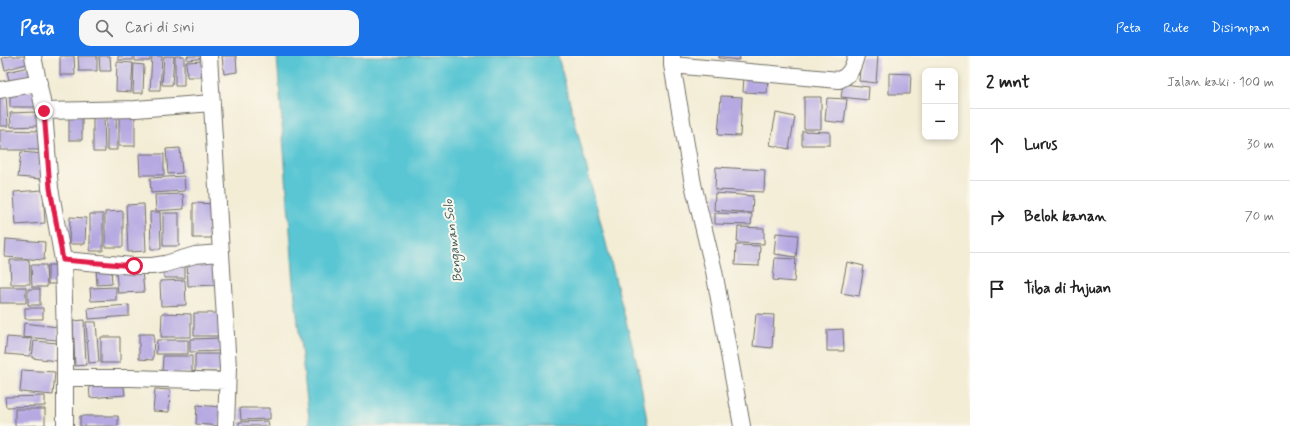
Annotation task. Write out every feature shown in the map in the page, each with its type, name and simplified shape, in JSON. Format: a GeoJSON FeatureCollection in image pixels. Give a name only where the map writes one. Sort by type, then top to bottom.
{"type":"FeatureCollection","features":[{"type":"Feature","properties":{"kind":"street"},"geometry":{"type":"LineString","coordinates":[[33,56],[44,111],[50,188],[63,260],[65,426]]}},
{"type":"Feature","properties":{"kind":"street"},"geometry":{"type":"LineString","coordinates":[[209,56],[227,381],[226,426]]}},
{"type":"Feature","properties":{"kind":"street"},"geometry":{"type":"LineString","coordinates":[[742,426],[714,271],[693,184],[672,60],[839,80],[850,74],[856,56]]}},
{"type":"Feature","properties":{"kind":"street"},"geometry":{"type":"LineString","coordinates":[[0,90],[39,83]]}},
{"type":"Feature","properties":{"kind":"street"},"geometry":{"type":"LineString","coordinates":[[44,111],[136,109],[212,103]]}},
{"type":"Feature","properties":{"kind":"street"},"geometry":{"type":"LineString","coordinates":[[63,260],[134,266],[152,266],[165,264],[195,255],[220,253]]}},
{"type":"Feature","properties":{"kind":"street"},"geometry":{"type":"LineString","coordinates":[[65,378],[131,378],[227,381]]}},
{"type":"Feature","properties":{"kind":"water","name":"Bengawan Solo"},"geometry":{"type":"Polygon","coordinates":[[[277,56],[558,56],[638,368],[648,426],[310,426],[295,297],[277,56]]]}},
{"type":"Feature","properties":{"kind":"building"},"geometry":{"type":"Polygon","coordinates":[[[9,56],[31,56],[33,62],[5,70],[2,58],[9,56]]]}},
{"type":"Feature","properties":{"kind":"building"},"geometry":{"type":"Polygon","coordinates":[[[60,56],[74,56],[75,75],[60,75],[60,56]]]}},
{"type":"Feature","properties":{"kind":"building"},"geometry":{"type":"Polygon","coordinates":[[[78,56],[97,56],[97,71],[79,71],[78,56]]]}},
{"type":"Feature","properties":{"kind":"building"},"geometry":{"type":"Polygon","coordinates":[[[99,56],[110,56],[111,71],[100,71],[99,56]]]}},
{"type":"Feature","properties":{"kind":"building"},"geometry":{"type":"Polygon","coordinates":[[[118,56],[133,56],[133,60],[118,60],[118,56]]]}},
{"type":"Feature","properties":{"kind":"building"},"geometry":{"type":"Polygon","coordinates":[[[135,56],[150,56],[150,61],[135,61],[135,56]]]}},
{"type":"Feature","properties":{"kind":"building"},"geometry":{"type":"Polygon","coordinates":[[[152,56],[162,56],[160,90],[150,90],[152,56]]]}},
{"type":"Feature","properties":{"kind":"building"},"geometry":{"type":"Polygon","coordinates":[[[164,56],[174,56],[172,85],[162,85],[164,56]]]}},
{"type":"Feature","properties":{"kind":"building"},"geometry":{"type":"Polygon","coordinates":[[[175,56],[184,56],[184,86],[175,86],[175,56]]]}},
{"type":"Feature","properties":{"kind":"building"},"geometry":{"type":"Polygon","coordinates":[[[187,56],[207,56],[207,58],[187,60],[187,56]]]}},
{"type":"Feature","properties":{"kind":"building"},"geometry":{"type":"Polygon","coordinates":[[[222,56],[236,56],[237,72],[224,74],[222,56]]]}},
{"type":"Feature","properties":{"kind":"building"},"geometry":{"type":"Polygon","coordinates":[[[719,56],[740,56],[739,60],[719,58],[719,56]]]}},
{"type":"Feature","properties":{"kind":"building"},"geometry":{"type":"Polygon","coordinates":[[[861,56],[878,56],[876,83],[859,81],[861,56]]]}},
{"type":"Feature","properties":{"kind":"building"},"geometry":{"type":"Polygon","coordinates":[[[203,61],[204,77],[187,77],[186,62],[203,61]]]}},
{"type":"Feature","properties":{"kind":"building"},"geometry":{"type":"Polygon","coordinates":[[[117,62],[133,63],[131,92],[116,91],[117,62]]]}},
{"type":"Feature","properties":{"kind":"building"},"geometry":{"type":"Polygon","coordinates":[[[134,64],[144,65],[143,93],[133,93],[134,64]]]}},
{"type":"Feature","properties":{"kind":"building"},"geometry":{"type":"Polygon","coordinates":[[[33,66],[36,78],[10,84],[7,72],[33,66]]]}},
{"type":"Feature","properties":{"kind":"building"},"geometry":{"type":"Polygon","coordinates":[[[889,73],[911,74],[910,94],[889,94],[889,73]]]}},
{"type":"Feature","properties":{"kind":"building"},"geometry":{"type":"Polygon","coordinates":[[[744,76],[768,77],[767,93],[743,92],[744,76]]]}},
{"type":"Feature","properties":{"kind":"building"},"geometry":{"type":"Polygon","coordinates":[[[843,84],[869,87],[868,100],[841,97],[843,84]]]}},
{"type":"Feature","properties":{"kind":"building"},"geometry":{"type":"Polygon","coordinates":[[[10,91],[39,91],[39,107],[10,107],[10,91]]]}},
{"type":"Feature","properties":{"kind":"building"},"geometry":{"type":"Polygon","coordinates":[[[0,94],[6,94],[8,126],[0,126],[0,94]]]}},
{"type":"Feature","properties":{"kind":"building"},"geometry":{"type":"Polygon","coordinates":[[[721,96],[742,97],[740,136],[718,135],[721,96]]]}},
{"type":"Feature","properties":{"kind":"building"},"geometry":{"type":"Polygon","coordinates":[[[804,97],[821,97],[821,129],[804,129],[804,97]]]}},
{"type":"Feature","properties":{"kind":"building"},"geometry":{"type":"Polygon","coordinates":[[[827,98],[847,99],[844,123],[825,121],[827,98]]]}},
{"type":"Feature","properties":{"kind":"building"},"geometry":{"type":"Polygon","coordinates":[[[36,112],[37,126],[11,127],[10,113],[36,112]]]}},
{"type":"Feature","properties":{"kind":"building"},"geometry":{"type":"Polygon","coordinates":[[[107,113],[116,113],[117,150],[107,150],[107,113]]]}},
{"type":"Feature","properties":{"kind":"building"},"geometry":{"type":"Polygon","coordinates":[[[776,113],[795,117],[789,149],[770,145],[776,113]]]}},
{"type":"Feature","properties":{"kind":"building"},"geometry":{"type":"Polygon","coordinates":[[[69,115],[82,115],[82,140],[69,140],[69,115]]]}},
{"type":"Feature","properties":{"kind":"building"},"geometry":{"type":"Polygon","coordinates":[[[119,115],[135,115],[135,146],[119,146],[119,115]]]}},
{"type":"Feature","properties":{"kind":"building"},"geometry":{"type":"Polygon","coordinates":[[[93,117],[104,117],[105,152],[93,152],[93,117]]]}},
{"type":"Feature","properties":{"kind":"building"},"geometry":{"type":"Polygon","coordinates":[[[0,130],[42,131],[42,150],[0,150],[0,130]]]}},
{"type":"Feature","properties":{"kind":"building"},"geometry":{"type":"Polygon","coordinates":[[[802,131],[830,132],[830,145],[802,145],[802,131]]]}},
{"type":"Feature","properties":{"kind":"building"},"geometry":{"type":"Polygon","coordinates":[[[180,148],[182,173],[168,174],[166,149],[180,148]]]}},
{"type":"Feature","properties":{"kind":"building"},"geometry":{"type":"Polygon","coordinates":[[[21,152],[44,154],[41,179],[18,177],[21,152]]]}},
{"type":"Feature","properties":{"kind":"building"},"geometry":{"type":"Polygon","coordinates":[[[139,154],[164,154],[164,175],[140,175],[139,154]]]}},
{"type":"Feature","properties":{"kind":"building"},"geometry":{"type":"Polygon","coordinates":[[[716,167],[765,170],[764,192],[715,190],[716,167]]]}},
{"type":"Feature","properties":{"kind":"building"},"geometry":{"type":"Polygon","coordinates":[[[184,176],[185,191],[151,193],[150,178],[184,176]]]}},
{"type":"Feature","properties":{"kind":"building"},"geometry":{"type":"Polygon","coordinates":[[[43,190],[45,223],[16,225],[14,192],[43,190]]]}},
{"type":"Feature","properties":{"kind":"building"},"geometry":{"type":"Polygon","coordinates":[[[715,193],[753,196],[752,213],[714,210],[715,193]]]}},
{"type":"Feature","properties":{"kind":"building"},"geometry":{"type":"Polygon","coordinates":[[[183,194],[184,209],[156,211],[155,195],[183,194]]]}},
{"type":"Feature","properties":{"kind":"building"},"geometry":{"type":"Polygon","coordinates":[[[193,203],[217,204],[217,238],[193,238],[193,203]]]}},
{"type":"Feature","properties":{"kind":"building"},"geometry":{"type":"Polygon","coordinates":[[[144,204],[146,251],[128,252],[126,205],[144,204]]]}},
{"type":"Feature","properties":{"kind":"building"},"geometry":{"type":"Polygon","coordinates":[[[123,211],[123,247],[105,247],[105,212],[123,211]]]}},
{"type":"Feature","properties":{"kind":"building"},"geometry":{"type":"Polygon","coordinates":[[[150,212],[160,212],[161,249],[151,249],[150,212]]]}},
{"type":"Feature","properties":{"kind":"building"},"geometry":{"type":"Polygon","coordinates":[[[163,213],[179,213],[179,246],[163,246],[163,213]]]}},
{"type":"Feature","properties":{"kind":"building"},"geometry":{"type":"Polygon","coordinates":[[[715,213],[752,214],[751,225],[715,224],[715,213]]]}},
{"type":"Feature","properties":{"kind":"building"},"geometry":{"type":"Polygon","coordinates":[[[90,214],[103,214],[103,251],[90,251],[90,214]]]}},
{"type":"Feature","properties":{"kind":"building"},"geometry":{"type":"Polygon","coordinates":[[[70,217],[86,218],[85,244],[69,244],[70,217]]]}},
{"type":"Feature","properties":{"kind":"building"},"geometry":{"type":"Polygon","coordinates":[[[738,227],[764,228],[764,244],[737,243],[738,227]]]}},
{"type":"Feature","properties":{"kind":"building"},"geometry":{"type":"Polygon","coordinates":[[[776,233],[798,235],[796,257],[774,254],[776,233]]]}},
{"type":"Feature","properties":{"kind":"building"},"geometry":{"type":"Polygon","coordinates":[[[6,239],[45,242],[44,260],[5,257],[6,239]]]}},
{"type":"Feature","properties":{"kind":"building"},"geometry":{"type":"Polygon","coordinates":[[[736,245],[760,246],[759,266],[735,265],[736,245]]]}},
{"type":"Feature","properties":{"kind":"building"},"geometry":{"type":"Polygon","coordinates":[[[775,258],[796,259],[794,282],[773,280],[775,258]]]}},
{"type":"Feature","properties":{"kind":"building"},"geometry":{"type":"Polygon","coordinates":[[[219,259],[220,285],[188,286],[187,260],[219,259]]]}},
{"type":"Feature","properties":{"kind":"building"},"geometry":{"type":"Polygon","coordinates":[[[10,260],[29,260],[30,284],[11,284],[10,260]]]}},
{"type":"Feature","properties":{"kind":"building"},"geometry":{"type":"Polygon","coordinates":[[[847,262],[864,266],[859,296],[841,293],[847,262]]]}},
{"type":"Feature","properties":{"kind":"building"},"geometry":{"type":"Polygon","coordinates":[[[31,265],[46,265],[47,287],[32,287],[31,265]]]}},
{"type":"Feature","properties":{"kind":"building"},"geometry":{"type":"Polygon","coordinates":[[[48,265],[61,265],[61,284],[48,284],[48,265]]]}},
{"type":"Feature","properties":{"kind":"building"},"geometry":{"type":"Polygon","coordinates":[[[185,266],[185,278],[164,278],[164,267],[185,266]]]}},
{"type":"Feature","properties":{"kind":"building"},"geometry":{"type":"Polygon","coordinates":[[[96,267],[111,267],[112,284],[97,285],[96,267]]]}},
{"type":"Feature","properties":{"kind":"building"},"geometry":{"type":"Polygon","coordinates":[[[142,271],[144,292],[118,293],[116,273],[142,271]]]}},
{"type":"Feature","properties":{"kind":"building"},"geometry":{"type":"Polygon","coordinates":[[[185,280],[186,305],[161,306],[160,281],[185,280]]]}},
{"type":"Feature","properties":{"kind":"building"},"geometry":{"type":"Polygon","coordinates":[[[0,287],[26,287],[26,303],[0,303],[0,287]]]}},
{"type":"Feature","properties":{"kind":"building"},"geometry":{"type":"Polygon","coordinates":[[[116,287],[116,300],[91,301],[90,288],[116,287]]]}},
{"type":"Feature","properties":{"kind":"building"},"geometry":{"type":"Polygon","coordinates":[[[28,289],[40,289],[40,305],[28,305],[28,289]]]}},
{"type":"Feature","properties":{"kind":"building"},"geometry":{"type":"Polygon","coordinates":[[[129,305],[129,316],[89,319],[88,308],[129,305]]]}},
{"type":"Feature","properties":{"kind":"building"},"geometry":{"type":"Polygon","coordinates":[[[25,308],[43,308],[43,319],[25,319],[25,308]]]}},
{"type":"Feature","properties":{"kind":"building"},"geometry":{"type":"Polygon","coordinates":[[[162,313],[191,314],[191,337],[161,337],[162,313]]]}},
{"type":"Feature","properties":{"kind":"building"},"geometry":{"type":"Polygon","coordinates":[[[194,313],[221,313],[221,336],[194,336],[194,313]]]}},
{"type":"Feature","properties":{"kind":"building"},"geometry":{"type":"Polygon","coordinates":[[[756,314],[774,315],[772,348],[753,346],[756,314]]]}},
{"type":"Feature","properties":{"kind":"building"},"geometry":{"type":"Polygon","coordinates":[[[84,320],[86,365],[75,366],[73,321],[84,320]]]}},
{"type":"Feature","properties":{"kind":"building"},"geometry":{"type":"Polygon","coordinates":[[[86,322],[96,322],[99,362],[89,363],[86,322]]]}},
{"type":"Feature","properties":{"kind":"building"},"geometry":{"type":"Polygon","coordinates":[[[24,323],[58,327],[57,340],[23,337],[24,323]]]}},
{"type":"Feature","properties":{"kind":"building"},"geometry":{"type":"Polygon","coordinates":[[[843,329],[844,351],[827,351],[827,330],[843,329]]]}},
{"type":"Feature","properties":{"kind":"building"},"geometry":{"type":"Polygon","coordinates":[[[139,334],[154,334],[153,360],[139,359],[139,334]]]}},
{"type":"Feature","properties":{"kind":"building"},"geometry":{"type":"Polygon","coordinates":[[[7,337],[32,339],[30,356],[5,354],[7,337]]]}},
{"type":"Feature","properties":{"kind":"building"},"geometry":{"type":"Polygon","coordinates":[[[101,337],[120,337],[120,363],[101,363],[101,337]]]}},
{"type":"Feature","properties":{"kind":"building"},"geometry":{"type":"Polygon","coordinates":[[[222,338],[222,351],[190,352],[190,339],[222,338]]]}},
{"type":"Feature","properties":{"kind":"building"},"geometry":{"type":"Polygon","coordinates":[[[157,340],[188,340],[188,354],[156,354],[157,340]]]}},
{"type":"Feature","properties":{"kind":"building"},"geometry":{"type":"Polygon","coordinates":[[[34,341],[58,343],[57,361],[32,358],[34,341]]]}},
{"type":"Feature","properties":{"kind":"building"},"geometry":{"type":"Polygon","coordinates":[[[195,354],[221,354],[221,372],[195,372],[195,354]]]}},
{"type":"Feature","properties":{"kind":"building"},"geometry":{"type":"Polygon","coordinates":[[[163,356],[192,356],[192,373],[162,373],[163,356]]]}},
{"type":"Feature","properties":{"kind":"building"},"geometry":{"type":"Polygon","coordinates":[[[22,370],[55,372],[53,395],[20,392],[22,370]]]}},
{"type":"Feature","properties":{"kind":"building"},"geometry":{"type":"Polygon","coordinates":[[[123,380],[125,395],[90,398],[89,383],[123,380]]]}},
{"type":"Feature","properties":{"kind":"building"},"geometry":{"type":"Polygon","coordinates":[[[155,389],[170,390],[169,412],[153,411],[155,389]]]}},
{"type":"Feature","properties":{"kind":"building"},"geometry":{"type":"Polygon","coordinates":[[[45,396],[45,406],[6,407],[5,397],[45,396]]]}},
{"type":"Feature","properties":{"kind":"building"},"geometry":{"type":"Polygon","coordinates":[[[197,405],[221,407],[220,426],[196,424],[197,405]]]}},
{"type":"Feature","properties":{"kind":"building"},"geometry":{"type":"Polygon","coordinates":[[[240,408],[270,408],[270,419],[241,420],[240,408]]]}},
{"type":"Feature","properties":{"kind":"building"},"geometry":{"type":"Polygon","coordinates":[[[15,409],[45,409],[45,425],[15,426],[15,409]]]}},
{"type":"Feature","properties":{"kind":"building"},"geometry":{"type":"Polygon","coordinates":[[[80,416],[118,416],[118,426],[80,426],[80,416]]]}},
{"type":"Feature","properties":{"kind":"building"},"geometry":{"type":"Polygon","coordinates":[[[268,421],[269,426],[239,426],[239,422],[268,421]]]}},
{"type":"Feature","properties":{"kind":"route"},"geometry":{"type":"LineString","coordinates":[[44,111],[50,188],[63,260],[134,266]]}}]}
